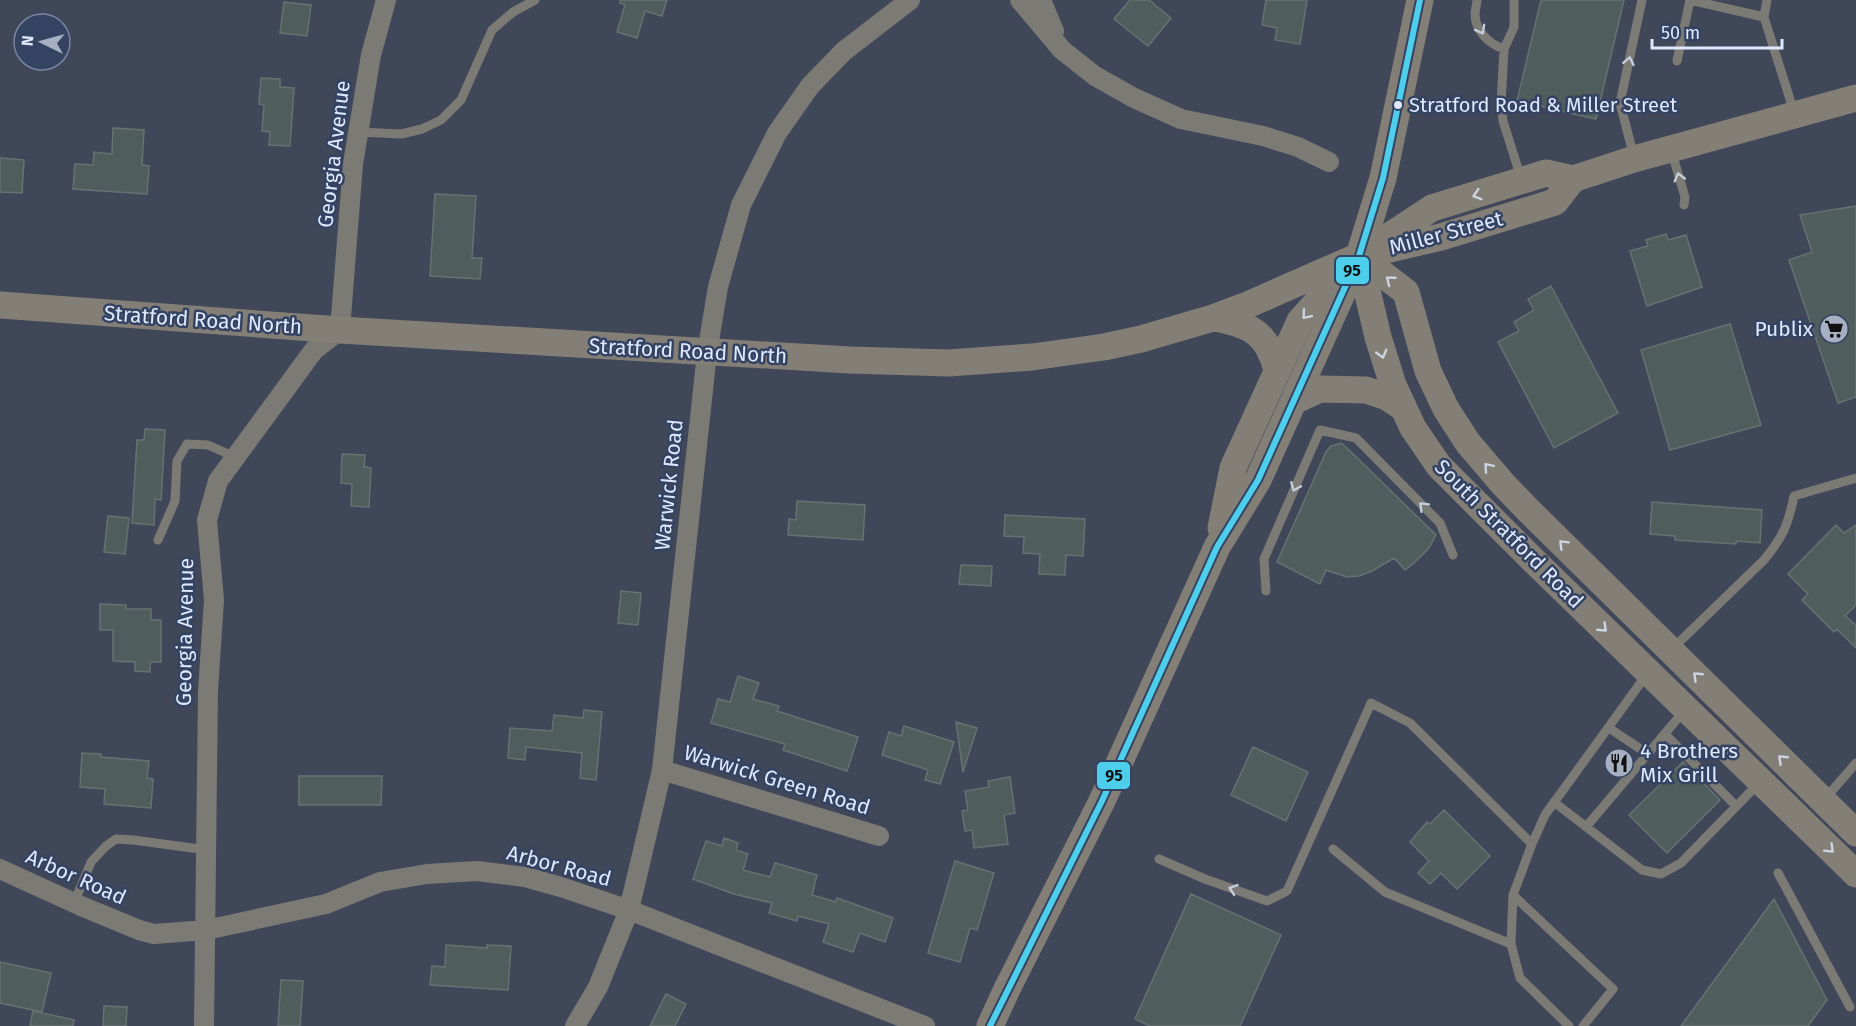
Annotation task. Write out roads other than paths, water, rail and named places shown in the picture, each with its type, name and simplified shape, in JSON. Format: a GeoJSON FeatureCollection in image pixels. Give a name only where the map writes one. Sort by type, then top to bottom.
{"type":"FeatureCollection","features":[{"type":"Feature","properties":{"kind":"main road"},"geometry":{"type":"LineString","coordinates":[[990,1026],[1102,801],[1217,547],[1258,480],[1359,256],[1383,178],[1420,0]]}},
{"type":"Feature","properties":{"kind":"main road","name":"Miller Street"},"geometry":{"type":"LineString","coordinates":[[1359,256],[1432,208],[1546,173],[1573,179],[1634,159],[1856,98]]}},
{"type":"Feature","properties":{"kind":"main road","name":"Miller Street"},"geometry":{"type":"LineString","coordinates":[[1359,256],[1440,237],[1555,202],[1573,179]]}},
{"type":"Feature","properties":{"kind":"main road","name":"Stratford Road North"},"geometry":{"type":"LineString","coordinates":[[0,305],[340,330],[707,353],[892,362],[991,361],[1104,347],[1141,339],[1245,306],[1359,256]]}},
{"type":"Feature","properties":{"kind":"main road"},"geometry":{"type":"LineString","coordinates":[[1217,547],[1233,468],[1300,321],[1359,256]]}},
{"type":"Feature","properties":{"kind":"main road","name":"South Stratford Road"},"geometry":{"type":"LineString","coordinates":[[1359,256],[1385,363],[1402,407],[1426,447],[1455,484],[1856,874]]}},
{"type":"Feature","properties":{"kind":"main road","name":"South Stratford Road"},"geometry":{"type":"LineString","coordinates":[[1359,256],[1406,292],[1436,391],[1468,443],[1528,510],[1856,832]]}},
{"type":"Feature","properties":{"kind":"main road"},"geometry":{"type":"LineString","coordinates":[[1213,318],[1235,321],[1260,335],[1269,346],[1277,371]]}},
{"type":"Feature","properties":{"kind":"main road"},"geometry":{"type":"LineString","coordinates":[[1294,401],[1320,389],[1366,390],[1387,397],[1402,407]]}},
{"type":"Feature","properties":{"kind":"main road"},"geometry":{"type":"LineString","coordinates":[[1648,672],[1671,650]]}},
{"type":"Feature","properties":{"kind":"main road"},"geometry":{"type":"LineString","coordinates":[[1804,824],[1824,800]]}},
{"type":"Feature","properties":{"kind":"street","name":"Georgia Avenue"},"geometry":{"type":"LineString","coordinates":[[204,1026],[208,691],[214,600],[207,520],[218,481],[314,350],[340,330],[353,164],[371,55],[386,0]]}},
{"type":"Feature","properties":{"kind":"street","name":"Warwick Road"},"geometry":{"type":"LineString","coordinates":[[575,1026],[598,987],[629,910],[662,770],[707,353],[718,287],[741,206],[777,134],[810,86],[844,51],[910,0]]}},
{"type":"Feature","properties":{"kind":"street"},"geometry":{"type":"LineString","coordinates":[[1020,0],[1062,50],[1095,76],[1134,98],[1180,119],[1272,139],[1299,147],[1329,162]]}},
{"type":"Feature","properties":{"kind":"street"},"geometry":{"type":"LineString","coordinates":[[1041,0],[1062,50]]}},
{"type":"Feature","properties":{"kind":"street","name":"Warwick Green Road"},"geometry":{"type":"LineString","coordinates":[[662,770],[879,836]]}},
{"type":"Feature","properties":{"kind":"street","name":"Arbor Road"},"geometry":{"type":"LineString","coordinates":[[0,869],[74,903],[154,934],[206,930],[326,904],[380,882],[427,874],[477,871],[534,880],[629,910],[925,1026]]}},
{"type":"Feature","properties":{"kind":"lane"},"geometry":{"type":"LineString","coordinates":[[358,132],[401,134],[422,129],[441,120],[461,100],[492,30],[513,12],[535,0]]}},
{"type":"Feature","properties":{"kind":"lane"},"geometry":{"type":"LineString","coordinates":[[1477,0],[1474,16],[1480,33],[1494,46],[1504,49]]}},
{"type":"Feature","properties":{"kind":"lane"},"geometry":{"type":"LineString","coordinates":[[1515,0],[1514,27],[1504,49],[1502,104],[1503,121],[1521,181]]}},
{"type":"Feature","properties":{"kind":"lane"},"geometry":{"type":"LineString","coordinates":[[1634,159],[1620,103],[1642,0]]}},
{"type":"Feature","properties":{"kind":"lane"},"geometry":{"type":"LineString","coordinates":[[1677,61],[1690,0],[1764,17]]}},
{"type":"Feature","properties":{"kind":"lane"},"geometry":{"type":"LineString","coordinates":[[1767,0],[1764,17],[1795,114]]}},
{"type":"Feature","properties":{"kind":"lane"},"geometry":{"type":"LineString","coordinates":[[1671,149],[1685,197],[1684,205]]}},
{"type":"Feature","properties":{"kind":"lane"},"geometry":{"type":"LineString","coordinates":[[1266,591],[1264,559],[1320,430],[1356,438],[1440,522],[1453,555]]}},
{"type":"Feature","properties":{"kind":"lane"},"geometry":{"type":"LineString","coordinates":[[158,540],[175,501],[177,461],[187,444],[207,445],[235,457]]}},
{"type":"Feature","properties":{"kind":"lane"},"geometry":{"type":"LineString","coordinates":[[1671,650],[1764,560],[1777,544],[1788,523],[1794,496],[1856,478]]}},
{"type":"Feature","properties":{"kind":"lane"},"geometry":{"type":"LineString","coordinates":[[1569,1026],[1520,978],[1511,944],[1513,895],[1545,815],[1648,672]]}},
{"type":"Feature","properties":{"kind":"lane"},"geometry":{"type":"LineString","coordinates":[[1159,859],[1205,879],[1267,900],[1287,891],[1371,703],[1410,723],[1532,844]]}},
{"type":"Feature","properties":{"kind":"lane"},"geometry":{"type":"LineString","coordinates":[[1586,827],[1686,709]]}},
{"type":"Feature","properties":{"kind":"lane"},"geometry":{"type":"LineString","coordinates":[[1609,728],[1648,754]]}},
{"type":"Feature","properties":{"kind":"lane"},"geometry":{"type":"LineString","coordinates":[[1665,734],[1737,806]]}},
{"type":"Feature","properties":{"kind":"lane"},"geometry":{"type":"LineString","coordinates":[[1824,800],[1856,764]]}},
{"type":"Feature","properties":{"kind":"lane"},"geometry":{"type":"LineString","coordinates":[[1554,802],[1642,870],[1661,874],[1681,863],[1761,782]]}},
{"type":"Feature","properties":{"kind":"lane"},"geometry":{"type":"LineString","coordinates":[[74,903],[91,862],[116,839],[207,850]]}},
{"type":"Feature","properties":{"kind":"lane"},"geometry":{"type":"LineString","coordinates":[[1333,849],[1385,892],[1511,944]]}},
{"type":"Feature","properties":{"kind":"lane"},"geometry":{"type":"LineString","coordinates":[[1778,873],[1850,1007]]}},
{"type":"Feature","properties":{"kind":"lane"},"geometry":{"type":"LineString","coordinates":[[1513,895],[1613,989],[1583,1026]]}},
{"type":"Feature","properties":{"kind":"place","name":"Stratford Road & Miller Street"},"geometry":{"type":"Point","coordinates":[1398,105]}},
{"type":"Feature","properties":{"kind":"place","name":"Publix"},"geometry":{"type":"Point","coordinates":[1834,329]}},
{"type":"Feature","properties":{"kind":"place","name":"4 Brothers Mix Grill"},"geometry":{"type":"Point","coordinates":[1619,763]}}]}
